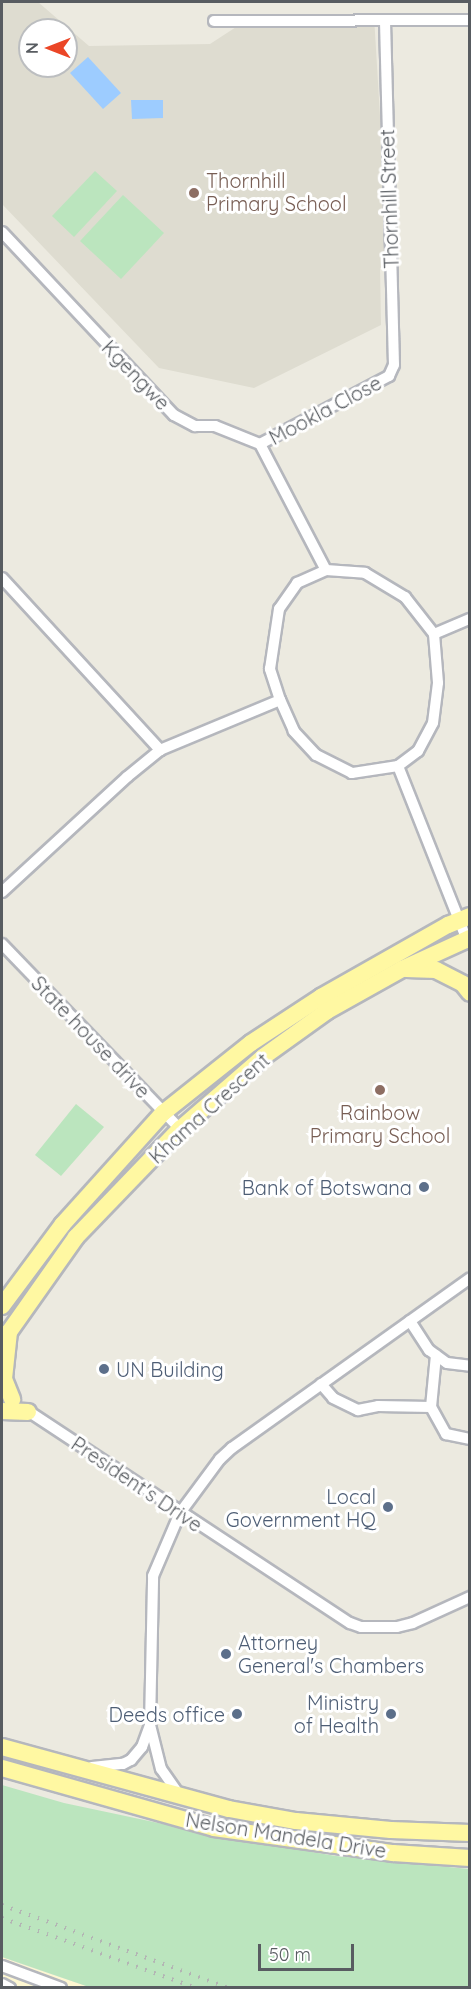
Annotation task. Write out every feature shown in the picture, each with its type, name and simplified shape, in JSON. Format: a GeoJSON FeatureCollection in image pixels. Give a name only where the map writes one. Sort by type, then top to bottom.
{"type":"FeatureCollection","features":[{"type":"Feature","properties":{"kind":"main road","name":"Khama Crescent"},"geometry":{"type":"LineString","coordinates":[[2,1306],[63,1224],[163,1113],[251,1043],[321,996],[464,918]]}},
{"type":"Feature","properties":{"kind":"main road","name":"Khama Crescent"},"geometry":{"type":"LineString","coordinates":[[6,1335],[76,1237],[180,1129],[263,1057],[327,1011],[402,969],[468,942]]}},
{"type":"Feature","properties":{"kind":"main road"},"geometry":{"type":"LineString","coordinates":[[402,969],[436,970],[464,984],[470,993]]}},
{"type":"Feature","properties":{"kind":"main road"},"geometry":{"type":"LineString","coordinates":[[6,1335],[5,1400],[28,1412]]}},
{"type":"Feature","properties":{"kind":"main road","name":"Nelson Mandela Drive"},"geometry":{"type":"LineString","coordinates":[[2,1747],[229,1809],[296,1821],[391,1830],[470,1833]]}},
{"type":"Feature","properties":{"kind":"main road","name":"Nelson Mandela Drive"},"geometry":{"type":"LineString","coordinates":[[2,1768],[214,1828],[393,1853],[470,1858]]}},
{"type":"Feature","properties":{"kind":"street"},"geometry":{"type":"LineString","coordinates":[[214,21],[470,20]]}},
{"type":"Feature","properties":{"kind":"street","name":"Thornhill Street"},"geometry":{"type":"LineString","coordinates":[[385,21],[394,365],[389,375]]}},
{"type":"Feature","properties":{"kind":"street","name":"Kgengwe"},"geometry":{"type":"LineString","coordinates":[[2,232],[33,268],[174,415],[195,426],[215,426],[260,444]]}},
{"type":"Feature","properties":{"kind":"street","name":"Mookla Close"},"geometry":{"type":"LineString","coordinates":[[260,444],[389,375]]}},
{"type":"Feature","properties":{"kind":"street"},"geometry":{"type":"LineString","coordinates":[[260,444],[326,570]]}},
{"type":"Feature","properties":{"kind":"street"},"geometry":{"type":"LineString","coordinates":[[326,570],[365,573],[405,597],[434,634],[438,683],[433,723],[418,751],[398,766],[352,773],[316,755],[294,731],[280,700],[270,669],[279,609],[297,583],[326,570]]}},
{"type":"Feature","properties":{"kind":"street"},"geometry":{"type":"LineString","coordinates":[[2,578],[160,750]]}},
{"type":"Feature","properties":{"kind":"street"},"geometry":{"type":"LineString","coordinates":[[434,634],[470,619]]}},
{"type":"Feature","properties":{"kind":"street"},"geometry":{"type":"LineString","coordinates":[[2,892],[127,777],[160,750],[280,700]]}},
{"type":"Feature","properties":{"kind":"street"},"geometry":{"type":"LineString","coordinates":[[398,766],[464,918],[468,942]]}},
{"type":"Feature","properties":{"kind":"street","name":"State house drive"},"geometry":{"type":"LineString","coordinates":[[2,944],[180,1129]]}},
{"type":"Feature","properties":{"kind":"street"},"geometry":{"type":"LineString","coordinates":[[186,1798],[173,1789],[161,1769],[150,1725],[153,1576],[180,1513],[220,1459],[232,1448],[470,1278]]}},
{"type":"Feature","properties":{"kind":"street"},"geometry":{"type":"LineString","coordinates":[[410,1321],[429,1350],[447,1363],[470,1366]]}},
{"type":"Feature","properties":{"kind":"street"},"geometry":{"type":"LineString","coordinates":[[436,1355],[431,1407],[446,1434],[470,1439]]}},
{"type":"Feature","properties":{"kind":"street"},"geometry":{"type":"LineString","coordinates":[[321,1384],[333,1398],[358,1410],[378,1406],[431,1407]]}},
{"type":"Feature","properties":{"kind":"street","name":"President's Drive"},"geometry":{"type":"LineString","coordinates":[[28,1412],[340,1618],[361,1627],[398,1627],[413,1623],[470,1597]]}},
{"type":"Feature","properties":{"kind":"street"},"geometry":{"type":"LineString","coordinates":[[74,1768],[123,1764],[131,1760],[142,1748],[150,1725]]}},
{"type":"Feature","properties":{"kind":"street"},"geometry":{"type":"LineString","coordinates":[[2,1966],[61,1988]]}},
{"type":"Feature","properties":{"kind":"street"},"geometry":{"type":"LineString","coordinates":[[2,1984],[10,1988]]}},
{"type":"Feature","properties":{"kind":"shaded area","name":"Thornhill Primary School"},"geometry":{"type":"Polygon","coordinates":[[[2,2],[38,2],[57,18],[18,18],[18,78],[78,78],[78,37],[89,46],[210,44],[250,18],[374,16],[384,182],[396,260],[380,268],[381,325],[254,388],[159,368],[2,204],[2,2]]]}},
{"type":"Feature","properties":{"kind":"shaded area"},"geometry":{"type":"Polygon","coordinates":[[[2,1957],[18,1963],[89,1987],[2,1987],[2,1957]]]}},
{"type":"Feature","properties":{"kind":"green space"},"geometry":{"type":"Polygon","coordinates":[[[95,171],[117,191],[74,237],[52,216],[95,171]]]}},
{"type":"Feature","properties":{"kind":"green space"},"geometry":{"type":"Polygon","coordinates":[[[123,195],[164,233],[121,279],[80,241],[123,195]]]}},
{"type":"Feature","properties":{"kind":"green space"},"geometry":{"type":"Polygon","coordinates":[[[76,1104],[104,1127],[61,1176],[35,1155],[76,1104]]]}},
{"type":"Feature","properties":{"kind":"green space"},"geometry":{"type":"Polygon","coordinates":[[[2,1785],[64,1803],[234,1839],[336,1856],[469,1869],[469,1987],[89,1987],[2,1957],[2,1785]]]}},
{"type":"Feature","properties":{"kind":"water"},"geometry":{"type":"Polygon","coordinates":[[[88,57],[121,93],[103,109],[75,78],[78,78],[78,66],[88,57]]]}},
{"type":"Feature","properties":{"kind":"water"},"geometry":{"type":"Polygon","coordinates":[[[131,100],[163,100],[163,118],[132,119],[131,100]]]}},
{"type":"Feature","properties":{"kind":"railway"},"geometry":{"type":"LineString","coordinates":[[2,1905],[229,1988]]}},
{"type":"Feature","properties":{"kind":"railway"},"geometry":{"type":"LineString","coordinates":[[2,1918],[196,1988]]}},
{"type":"Feature","properties":{"kind":"place","name":"Thornhill Primary School"},"geometry":{"type":"Point","coordinates":[194,193]}},
{"type":"Feature","properties":{"kind":"place","name":"Rainbow Primary School"},"geometry":{"type":"Point","coordinates":[380,1090]}},
{"type":"Feature","properties":{"kind":"place","name":"Bank of Botswana"},"geometry":{"type":"Point","coordinates":[424,1187]}},
{"type":"Feature","properties":{"kind":"place","name":"UN Building"},"geometry":{"type":"Point","coordinates":[104,1369]}},
{"type":"Feature","properties":{"kind":"place","name":"Local Government HQ"},"geometry":{"type":"Point","coordinates":[388,1507]}},
{"type":"Feature","properties":{"kind":"place","name":"Attorney General's Chambers"},"geometry":{"type":"Point","coordinates":[226,1654]}},
{"type":"Feature","properties":{"kind":"place","name":"Deeds office"},"geometry":{"type":"Point","coordinates":[237,1714]}},
{"type":"Feature","properties":{"kind":"place","name":"Ministry of Health"},"geometry":{"type":"Point","coordinates":[391,1714]}}]}
